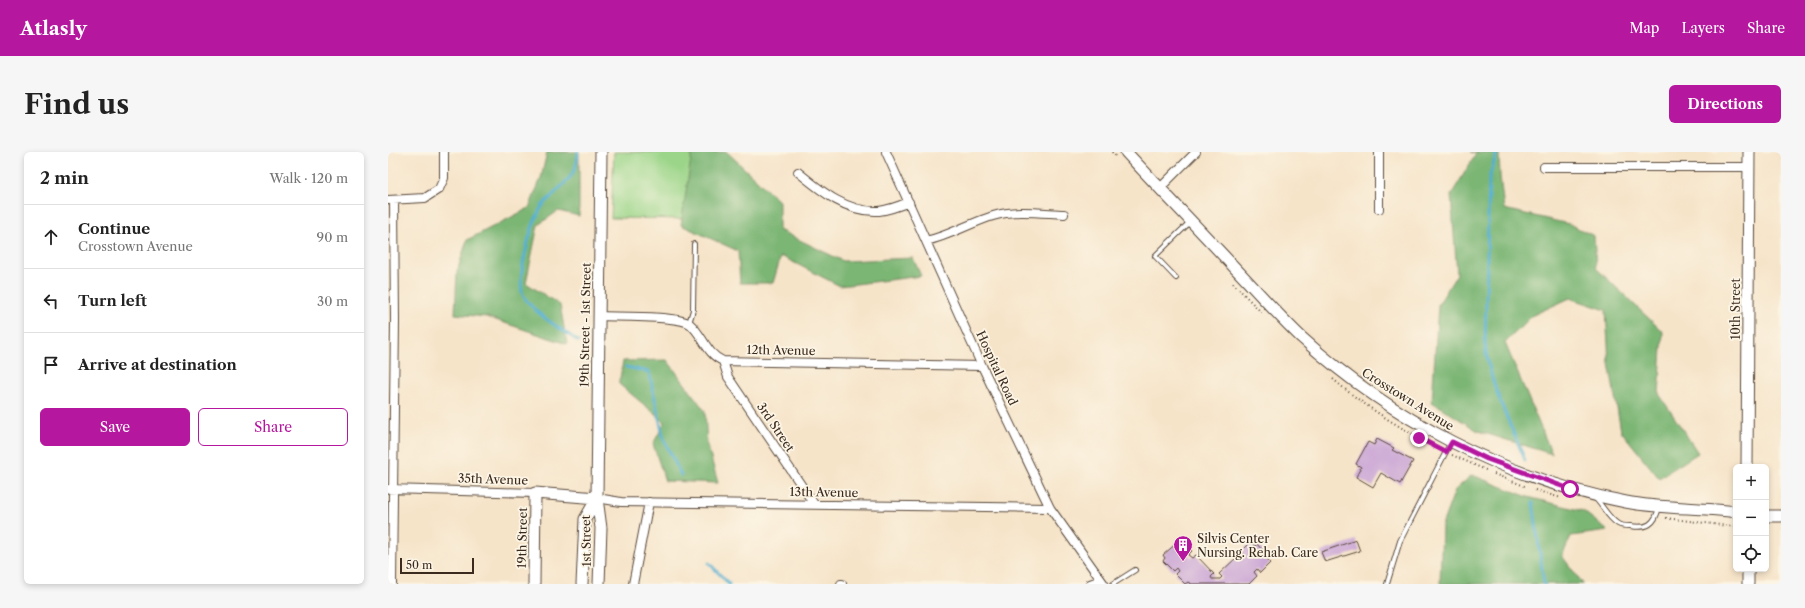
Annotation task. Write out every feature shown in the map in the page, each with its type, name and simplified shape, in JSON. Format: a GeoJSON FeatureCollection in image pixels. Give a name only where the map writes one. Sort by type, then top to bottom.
{"type":"FeatureCollection","features":[{"type":"Feature","properties":{"kind":"street"},"geometry":{"type":"LineString","coordinates":[[392,584],[390,489],[395,320],[391,200],[425,198],[439,189],[444,178],[444,152]]}},
{"type":"Feature","properties":{"kind":"street","name":"19th Street - 1st Street"},"geometry":{"type":"LineString","coordinates":[[597,498],[601,152]]}},
{"type":"Feature","properties":{"kind":"street","name":"Hospital Road"},"geometry":{"type":"LineString","coordinates":[[886,152],[982,366],[1050,508],[1102,582]]}},
{"type":"Feature","properties":{"kind":"street"},"geometry":{"type":"LineString","coordinates":[[1160,188],[1196,152]]}},
{"type":"Feature","properties":{"kind":"street"},"geometry":{"type":"LineString","coordinates":[[1379,152],[1379,209]]}},
{"type":"Feature","properties":{"kind":"street","name":"10th Street"},"geometry":{"type":"LineString","coordinates":[[1748,464],[1749,152]]}},
{"type":"Feature","properties":{"kind":"street","name":"Crosstown Avenue"},"geometry":{"type":"LineString","coordinates":[[1123,156],[1160,188],[1288,325],[1308,343],[1366,391],[1449,447],[1487,459],[1547,482],[1625,502],[1733,512]]}},
{"type":"Feature","properties":{"kind":"street"},"geometry":{"type":"LineString","coordinates":[[1544,167],[1748,167]]}},
{"type":"Feature","properties":{"kind":"street"},"geometry":{"type":"LineString","coordinates":[[798,172],[831,198],[855,208],[879,211],[908,202]]}},
{"type":"Feature","properties":{"kind":"street"},"geometry":{"type":"LineString","coordinates":[[926,241],[937,239],[985,219],[1003,214],[1064,214]]}},
{"type":"Feature","properties":{"kind":"street"},"geometry":{"type":"LineString","coordinates":[[598,316],[673,319],[689,323],[711,352],[723,361]]}},
{"type":"Feature","properties":{"kind":"street","name":"12th Avenue"},"geometry":{"type":"LineString","coordinates":[[723,361],[982,366]]}},
{"type":"Feature","properties":{"kind":"street","name":"3rd Street"},"geometry":{"type":"LineString","coordinates":[[723,361],[728,377],[814,504]]}},
{"type":"Feature","properties":{"kind":"street","name":"35th Avenue"},"geometry":{"type":"LineString","coordinates":[[390,489],[536,493],[597,498]]}},
{"type":"Feature","properties":{"kind":"street","name":"19th Street"},"geometry":{"type":"LineString","coordinates":[[534,584],[536,493]]}},
{"type":"Feature","properties":{"kind":"street"},"geometry":{"type":"LineString","coordinates":[[582,584],[585,519],[597,498]]}},
{"type":"Feature","properties":{"kind":"street","name":"13th Avenue"},"geometry":{"type":"LineString","coordinates":[[597,498],[621,502],[1050,508]]}},
{"type":"Feature","properties":{"kind":"street","name":"1st Street"},"geometry":{"type":"LineString","coordinates":[[597,498],[601,528],[599,584]]}},
{"type":"Feature","properties":{"kind":"street"},"geometry":{"type":"LineString","coordinates":[[633,584],[649,502]]}},
{"type":"Feature","properties":{"kind":"street"},"geometry":{"type":"LineString","coordinates":[[1769,516],[1781,516]]}},
{"type":"Feature","properties":{"kind":"street"},"geometry":{"type":"LineString","coordinates":[[1748,572],[1748,584]]}},
{"type":"Feature","properties":{"kind":"street"},"geometry":{"type":"LineString","coordinates":[[1090,584],[1102,582]]}},
{"type":"Feature","properties":{"kind":"lane"},"geometry":{"type":"LineString","coordinates":[[1176,278],[1155,256],[1191,221]]}},
{"type":"Feature","properties":{"kind":"lane"},"geometry":{"type":"LineString","coordinates":[[689,323],[693,310],[694,244]]}},
{"type":"Feature","properties":{"kind":"lane"},"geometry":{"type":"LineString","coordinates":[[1387,584],[1400,541],[1449,447]]}},
{"type":"Feature","properties":{"kind":"lane"},"geometry":{"type":"LineString","coordinates":[[1591,494],[1611,518],[1619,524],[1644,527],[1648,526],[1656,517],[1659,506]]}},
{"type":"Feature","properties":{"kind":"lane"},"geometry":{"type":"LineString","coordinates":[[1113,584],[1135,570]]}},
{"type":"Feature","properties":{"kind":"path"},"geometry":{"type":"LineString","coordinates":[[1112,152],[1123,156]]}},
{"type":"Feature","properties":{"kind":"path"},"geometry":{"type":"LineString","coordinates":[[1229,278],[1262,314]]}},
{"type":"Feature","properties":{"kind":"path"},"geometry":{"type":"LineString","coordinates":[[1329,375],[1361,400],[1402,428],[1449,447],[1509,480],[1564,498]]}},
{"type":"Feature","properties":{"kind":"path"},"geometry":{"type":"LineString","coordinates":[[1656,517],[1733,527]]}},
{"type":"Feature","properties":{"kind":"green space"},"geometry":{"type":"Polygon","coordinates":[[[547,152],[579,152],[579,216],[558,211],[538,225],[526,283],[560,305],[567,344],[487,317],[455,314],[457,272],[467,240],[529,208],[541,178],[547,152]]]}},
{"type":"Feature","properties":{"kind":"green space"},"geometry":{"type":"Polygon","coordinates":[[[614,152],[702,152],[691,219],[611,218],[614,152]]]}},
{"type":"Feature","properties":{"kind":"green space"},"geometry":{"type":"Polygon","coordinates":[[[692,152],[727,152],[779,201],[779,230],[843,261],[913,258],[921,276],[840,286],[781,256],[773,283],[740,283],[738,251],[681,225],[692,152]]]}},
{"type":"Feature","properties":{"kind":"green space"},"geometry":{"type":"Polygon","coordinates":[[[1470,152],[1499,152],[1504,209],[1569,224],[1594,236],[1596,268],[1663,332],[1659,394],[1698,453],[1659,478],[1621,431],[1609,363],[1606,310],[1570,298],[1533,315],[1505,343],[1552,454],[1478,431],[1432,402],[1438,305],[1457,274],[1451,195],[1476,154],[1470,152]]]}},
{"type":"Feature","properties":{"kind":"green space"},"geometry":{"type":"Polygon","coordinates":[[[667,360],[705,411],[707,444],[718,483],[665,481],[653,444],[665,422],[619,384],[623,361],[667,360]]]}},
{"type":"Feature","properties":{"kind":"green space"},"geometry":{"type":"Polygon","coordinates":[[[1472,475],[1528,497],[1583,511],[1608,531],[1571,536],[1562,556],[1583,584],[1440,584],[1442,525],[1455,490],[1472,475]]]}},
{"type":"Feature","properties":{"kind":"building"},"geometry":{"type":"Polygon","coordinates":[[[1377,439],[1394,448],[1392,450],[1413,461],[1400,484],[1381,473],[1373,487],[1356,477],[1361,467],[1356,464],[1368,442],[1374,445],[1377,439]]]}},
{"type":"Feature","properties":{"kind":"building"},"geometry":{"type":"Polygon","coordinates":[[[1356,540],[1360,551],[1325,562],[1321,552],[1356,540]]]}},
{"type":"Feature","properties":{"kind":"building","name":"Silvis Center Nursing. Rehab. Care"},"geometry":{"type":"Polygon","coordinates":[[[1178,542],[1180,544],[1183,542],[1192,551],[1188,555],[1192,558],[1196,555],[1214,574],[1211,577],[1212,579],[1220,579],[1222,577],[1219,574],[1238,556],[1241,559],[1245,556],[1241,552],[1251,542],[1255,546],[1257,544],[1269,558],[1267,560],[1270,563],[1260,573],[1257,569],[1254,572],[1257,576],[1249,584],[1191,584],[1188,582],[1185,584],[1175,574],[1178,571],[1176,568],[1173,571],[1163,561],[1165,558],[1163,555],[1178,542]]]}},
{"type":"Feature","properties":{"kind":"waterway"},"geometry":{"type":"LineString","coordinates":[[578,152],[575,167],[570,178],[545,203],[539,212],[531,231],[522,269],[521,280],[524,297],[530,304],[542,316],[578,341]]}},
{"type":"Feature","properties":{"kind":"waterway"},"geometry":{"type":"LineString","coordinates":[[1497,152],[1489,178],[1485,344],[1487,359],[1495,389],[1525,460]]}},
{"type":"Feature","properties":{"kind":"waterway"},"geometry":{"type":"LineString","coordinates":[[626,367],[649,372],[664,440],[681,475]]}},
{"type":"Feature","properties":{"kind":"waterway"},"geometry":{"type":"LineString","coordinates":[[1533,503],[1544,584]]}},
{"type":"Feature","properties":{"kind":"waterway"},"geometry":{"type":"LineString","coordinates":[[709,563],[729,584]]}},
{"type":"Feature","properties":{"kind":"place","name":"Silvis Center Nursing. Rehab. Care"},"geometry":{"type":"Point","coordinates":[1183,562]}},
{"type":"Feature","properties":{"kind":"route"},"geometry":{"type":"LineString","coordinates":[[1419,438],[1446,452],[1452,442],[1487,459],[1547,482],[1570,489]]}}]}
